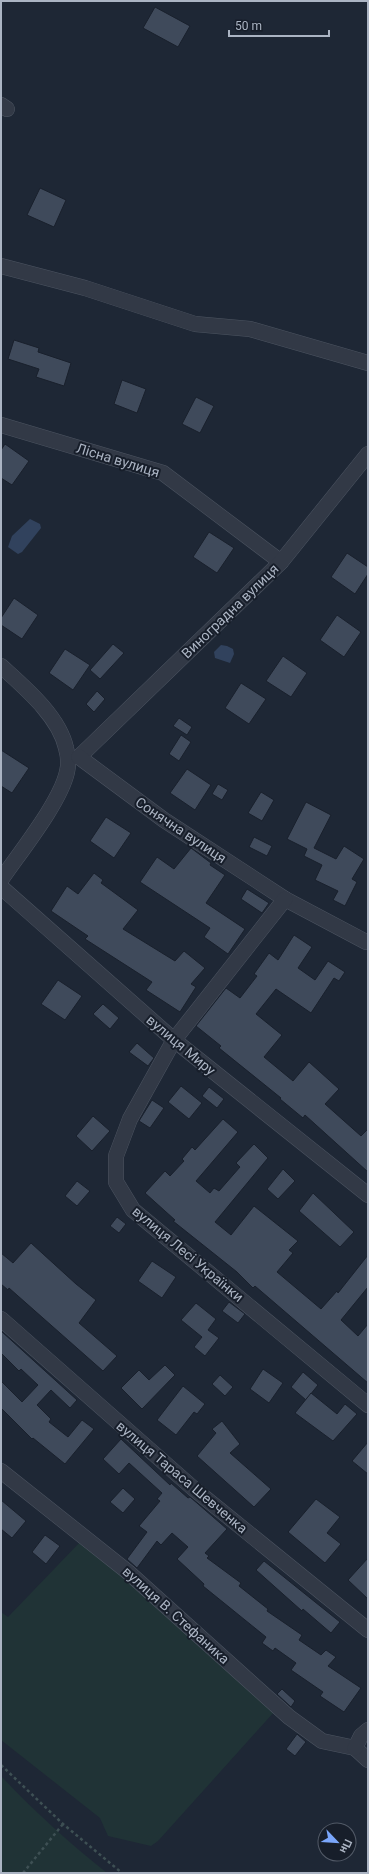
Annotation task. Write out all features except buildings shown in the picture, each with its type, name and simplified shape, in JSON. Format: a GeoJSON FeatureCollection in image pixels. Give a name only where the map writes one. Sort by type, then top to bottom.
{"type":"FeatureCollection","features":[{"type":"Feature","properties":{"kind":"street"},"geometry":{"type":"LineString","coordinates":[[1,266],[85,288],[195,324],[250,329],[368,363]]}},
{"type":"Feature","properties":{"kind":"street","name":"Лісна вулиця"},"geometry":{"type":"LineString","coordinates":[[1,425],[163,473],[281,562]]}},
{"type":"Feature","properties":{"kind":"street","name":"Виноградна вулиця"},"geometry":{"type":"LineString","coordinates":[[73,757],[281,562],[368,454]]}},
{"type":"Feature","properties":{"kind":"street"},"geometry":{"type":"LineString","coordinates":[[1,666],[28,690],[51,718],[73,757],[63,785],[52,804],[1,880]]}},
{"type":"Feature","properties":{"kind":"street","name":"Сонячна вулиця"},"geometry":{"type":"LineString","coordinates":[[73,757],[164,820],[285,899],[366,942]]}},
{"type":"Feature","properties":{"kind":"street","name":"вулиця Миру"},"geometry":{"type":"LineString","coordinates":[[1,887],[174,1040],[368,1195]]}},
{"type":"Feature","properties":{"kind":"street"},"geometry":{"type":"LineString","coordinates":[[174,1040],[285,899]]}},
{"type":"Feature","properties":{"kind":"street","name":"вулиця Лесі Українки"},"geometry":{"type":"LineString","coordinates":[[174,1040],[130,1119],[116,1156],[116,1182],[133,1210],[368,1405]]}},
{"type":"Feature","properties":{"kind":"street","name":"вулиця Тараса Шевченка"},"geometry":{"type":"LineString","coordinates":[[1,1319],[194,1489],[368,1630]]}},
{"type":"Feature","properties":{"kind":"street","name":"вулиця В. Стефаника"},"geometry":{"type":"LineString","coordinates":[[1,1471],[128,1572],[289,1717],[322,1741],[355,1748]]}},
{"type":"Feature","properties":{"kind":"street"},"geometry":{"type":"LineString","coordinates":[[368,1730],[361,1736],[355,1748],[368,1760]]}},
{"type":"Feature","properties":{"kind":"path"},"geometry":{"type":"LineString","coordinates":[[1,1765],[63,1824],[122,1873]]}},
{"type":"Feature","properties":{"kind":"path"},"geometry":{"type":"LineString","coordinates":[[23,1873],[63,1824]]}},
{"type":"Feature","properties":{"kind":"green space"},"geometry":{"type":"Polygon","coordinates":[[[81,1541],[275,1711],[158,1841],[151,1846],[108,1836],[100,1818],[1,1740],[1,1612],[8,1617],[81,1541]]]}},
{"type":"Feature","properties":{"kind":"green space"},"geometry":{"type":"Polygon","coordinates":[[[1,1776],[52,1826],[107,1873],[1,1873],[1,1776]]]}},
{"type":"Feature","properties":{"kind":"water"},"geometry":{"type":"Polygon","coordinates":[[[30,519],[40,524],[41,528],[22,552],[18,554],[8,547],[12,536],[30,519]]]}},
{"type":"Feature","properties":{"kind":"water"},"geometry":{"type":"Polygon","coordinates":[[[221,645],[233,649],[234,654],[230,663],[215,658],[214,652],[221,645]]]}}]}
